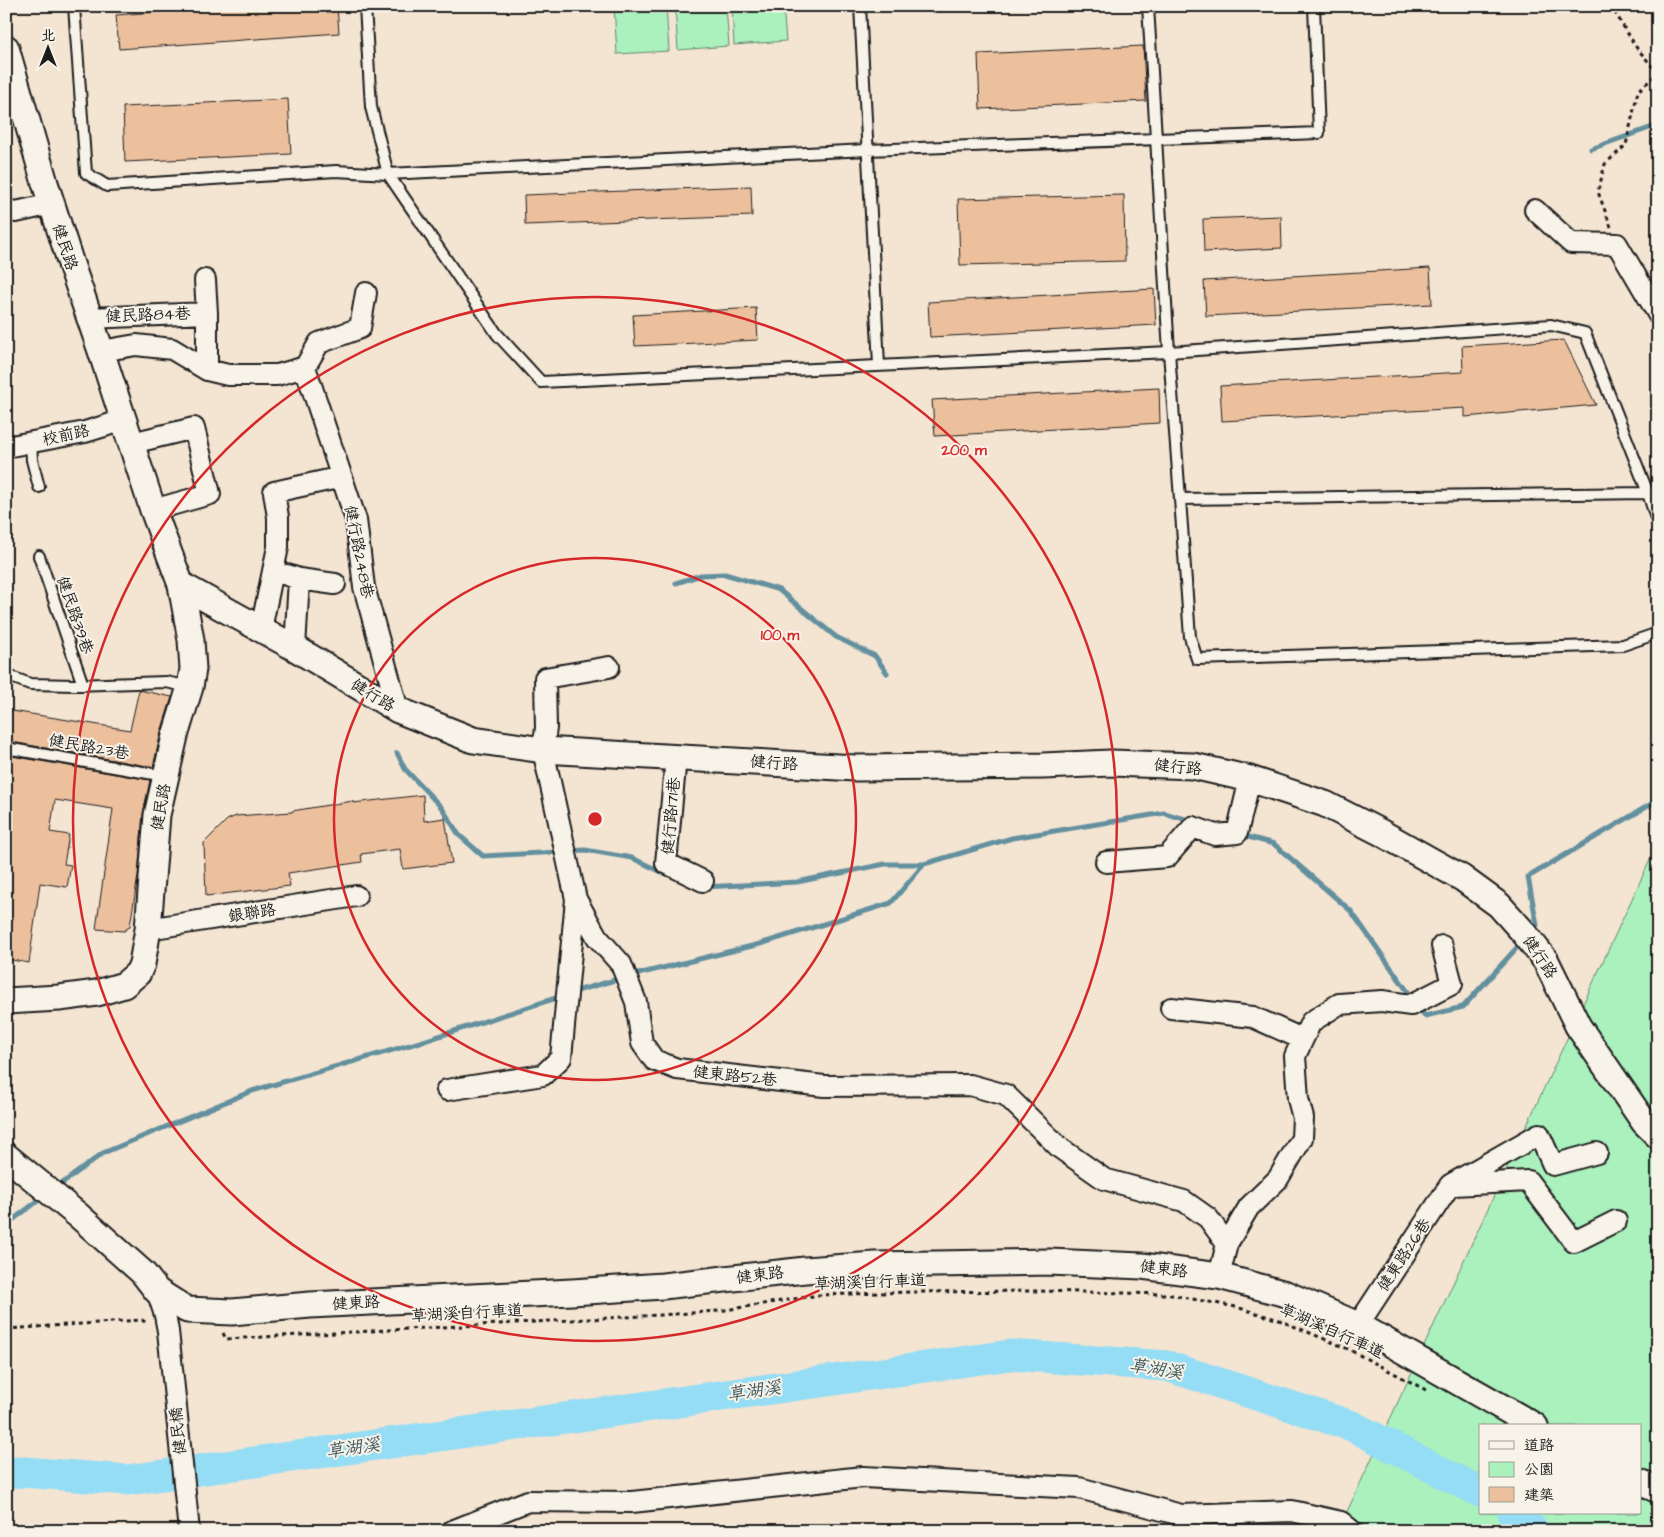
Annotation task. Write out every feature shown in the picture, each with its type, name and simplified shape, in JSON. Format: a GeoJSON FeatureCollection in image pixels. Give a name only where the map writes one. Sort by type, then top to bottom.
{"type":"FeatureCollection","features":[{"type":"Feature","properties":{"kind":"street","name":"健民路"},"geometry":{"type":"LineString","coordinates":[[6,48],[52,204],[153,510],[181,584],[191,640],[193,669],[157,815],[148,929],[144,956],[138,973],[124,985],[97,993],[59,998],[6,1001]]}},
{"type":"Feature","properties":{"kind":"street"},"geometry":{"type":"LineString","coordinates":[[6,210],[16,212],[52,204]]}},
{"type":"Feature","properties":{"kind":"street"},"geometry":{"type":"LineString","coordinates":[[1535,210],[1571,243],[1617,244],[1658,314]]}},
{"type":"Feature","properties":{"kind":"street"},"geometry":{"type":"LineString","coordinates":[[205,280],[208,313],[207,370]]}},
{"type":"Feature","properties":{"kind":"street"},"geometry":{"type":"LineString","coordinates":[[101,351],[136,345],[172,349],[207,370],[228,375],[277,374],[304,367],[319,343],[360,328],[366,293]]}},
{"type":"Feature","properties":{"kind":"street","name":"健民路84巷"},"geometry":{"type":"LineString","coordinates":[[90,318],[208,313]]}},
{"type":"Feature","properties":{"kind":"street","name":"健行路248巷"},"geometry":{"type":"LineString","coordinates":[[304,367],[356,520],[364,587],[398,710]]}},
{"type":"Feature","properties":{"kind":"street"},"geometry":{"type":"LineString","coordinates":[[128,432],[194,428],[210,494],[153,510]]}},
{"type":"Feature","properties":{"kind":"street","name":"校前路"},"geometry":{"type":"LineString","coordinates":[[6,447],[85,432],[128,432]]}},
{"type":"Feature","properties":{"kind":"street"},"geometry":{"type":"LineString","coordinates":[[261,629],[278,547],[278,517],[274,492],[342,477]]}},
{"type":"Feature","properties":{"kind":"street"},"geometry":{"type":"LineString","coordinates":[[273,571],[299,579],[334,584]]}},
{"type":"Feature","properties":{"kind":"street"},"geometry":{"type":"LineString","coordinates":[[295,648],[299,579]]}},
{"type":"Feature","properties":{"kind":"street","name":"健行路"},"geometry":{"type":"LineString","coordinates":[[181,584],[295,648],[398,710],[473,740],[543,750],[855,768],[1156,764],[1193,766],[1250,779],[1333,808],[1462,878],[1499,905],[1546,961],[1578,1026],[1644,1122],[1658,1136]]}},
{"type":"Feature","properties":{"kind":"street"},"geometry":{"type":"LineString","coordinates":[[447,1090],[543,1075],[561,1058],[576,899],[543,750],[546,728],[545,678],[609,667]]}},
{"type":"Feature","properties":{"kind":"street","name":"健行路171巷"},"geometry":{"type":"LineString","coordinates":[[676,757],[666,863],[703,881]]}},
{"type":"Feature","properties":{"kind":"street"},"geometry":{"type":"LineString","coordinates":[[1106,862],[1167,857],[1193,827],[1215,835],[1237,834],[1250,779]]}},
{"type":"Feature","properties":{"kind":"street","name":"銀聯路"},"geometry":{"type":"LineString","coordinates":[[148,929],[356,896]]}},
{"type":"Feature","properties":{"kind":"street","name":"健東路52巷"},"geometry":{"type":"LineString","coordinates":[[576,899],[597,937],[621,964],[636,1002],[642,1043],[654,1060],[677,1070],[824,1086],[970,1085],[1006,1095],[1060,1148],[1104,1179],[1184,1202],[1208,1218],[1227,1244]]}},
{"type":"Feature","properties":{"kind":"street"},"geometry":{"type":"LineString","coordinates":[[1219,1276],[1227,1244],[1248,1207],[1278,1179],[1302,1138],[1303,1118],[1298,1099],[1295,1056],[1311,1022],[1339,1004],[1382,1001],[1411,1005],[1452,984],[1442,946]]}},
{"type":"Feature","properties":{"kind":"street"},"geometry":{"type":"LineString","coordinates":[[1171,1008],[1253,1017],[1302,1039]]}},
{"type":"Feature","properties":{"kind":"street","name":"健東路26巷"},"geometry":{"type":"LineString","coordinates":[[1358,1325],[1450,1185],[1539,1134],[1553,1165],[1597,1153]]}},
{"type":"Feature","properties":{"kind":"street","name":"健東路"},"geometry":{"type":"LineString","coordinates":[[6,1156],[62,1201],[143,1273],[157,1291],[187,1310],[232,1312],[310,1305],[572,1292],[663,1286],[805,1270],[875,1265],[1049,1262],[1142,1266],[1219,1276],[1286,1294],[1358,1325],[1531,1424]]}},
{"type":"Feature","properties":{"kind":"street"},"geometry":{"type":"LineString","coordinates":[[1450,1185],[1528,1181],[1574,1242],[1616,1220]]}},
{"type":"Feature","properties":{"kind":"street","name":"健民橋"},"geometry":{"type":"LineString","coordinates":[[157,1291],[160,1329],[189,1531]]}},
{"type":"Feature","properties":{"kind":"street"},"geometry":{"type":"LineString","coordinates":[[452,1531],[528,1501],[632,1502],[863,1477],[1079,1488],[1181,1515],[1292,1511],[1340,1522],[1352,1531]]}},
{"type":"Feature","properties":{"kind":"street"},"geometry":{"type":"LineString","coordinates":[[1642,1483],[1658,1490]]}},
{"type":"Feature","properties":{"kind":"lane"},"geometry":{"type":"LineString","coordinates":[[74,6],[86,173],[107,186],[336,171],[388,174],[868,150],[1318,133],[1314,6]]}},
{"type":"Feature","properties":{"kind":"lane"},"geometry":{"type":"LineString","coordinates":[[365,6],[371,107],[388,174],[496,334],[541,382],[1169,352],[1551,325],[1585,333],[1648,493],[1658,525]]}},
{"type":"Feature","properties":{"kind":"lane"},"geometry":{"type":"LineString","coordinates":[[860,6],[879,365]]}},
{"type":"Feature","properties":{"kind":"lane"},"geometry":{"type":"LineString","coordinates":[[1148,6],[1169,352],[1190,636],[1197,659],[1623,645],[1658,633]]}},
{"type":"Feature","properties":{"kind":"lane"},"geometry":{"type":"LineString","coordinates":[[31,442],[32,460],[39,487]]}},
{"type":"Feature","properties":{"kind":"lane"},"geometry":{"type":"LineString","coordinates":[[1180,499],[1648,493]]}},
{"type":"Feature","properties":{"kind":"lane","name":"健民路39巷"},"geometry":{"type":"LineString","coordinates":[[39,556],[83,685]]}},
{"type":"Feature","properties":{"kind":"lane"},"geometry":{"type":"LineString","coordinates":[[6,675],[30,684],[83,685],[166,682],[190,687]]}},
{"type":"Feature","properties":{"kind":"lane","name":"健民路23巷"},"geometry":{"type":"LineString","coordinates":[[6,748],[166,776]]}},
{"type":"Feature","properties":{"kind":"path"},"geometry":{"type":"LineString","coordinates":[[1611,6],[1636,47],[1658,73],[1638,91],[1626,145],[1605,164],[1598,192],[1617,244]]}},
{"type":"Feature","properties":{"kind":"path","name":"草湖溪自行車道"},"geometry":{"type":"LineString","coordinates":[[221,1328],[226,1339],[245,1338],[719,1311],[819,1295],[893,1292],[1039,1291],[1166,1294],[1236,1307],[1279,1320],[1346,1348],[1433,1394]]}},
{"type":"Feature","properties":{"kind":"path"},"geometry":{"type":"LineString","coordinates":[[6,1329],[142,1320],[160,1329]]}},
{"type":"Feature","properties":{"kind":"green space"},"geometry":{"type":"Polygon","coordinates":[[[614,6],[666,6],[669,51],[617,54],[614,6]]]}},
{"type":"Feature","properties":{"kind":"green space"},"geometry":{"type":"Polygon","coordinates":[[[675,6],[726,6],[729,46],[678,50],[675,6]]]}},
{"type":"Feature","properties":{"kind":"green space"},"geometry":{"type":"Polygon","coordinates":[[[732,6],[783,6],[786,41],[734,45],[732,6]]]}},
{"type":"Feature","properties":{"kind":"green space"},"geometry":{"type":"Polygon","coordinates":[[[1658,843],[1658,1531],[1338,1531],[1658,843]]]}},
{"type":"Feature","properties":{"kind":"building"},"geometry":{"type":"Polygon","coordinates":[[[238,6],[337,6],[339,33],[119,49],[116,15],[238,6]]]}},
{"type":"Feature","properties":{"kind":"building"},"geometry":{"type":"Polygon","coordinates":[[[1143,46],[1146,101],[980,109],[978,54],[1143,46]]]}},
{"type":"Feature","properties":{"kind":"building"},"geometry":{"type":"Polygon","coordinates":[[[288,99],[291,154],[125,162],[123,107],[288,99]]]}},
{"type":"Feature","properties":{"kind":"building"},"geometry":{"type":"Polygon","coordinates":[[[751,186],[752,216],[525,225],[524,195],[751,186]]]}},
{"type":"Feature","properties":{"kind":"building"},"geometry":{"type":"Polygon","coordinates":[[[1124,195],[1125,261],[960,265],[958,199],[1124,195]]]}},
{"type":"Feature","properties":{"kind":"building"},"geometry":{"type":"Polygon","coordinates":[[[1281,216],[1282,248],[1204,252],[1203,219],[1281,216]]]}},
{"type":"Feature","properties":{"kind":"building"},"geometry":{"type":"Polygon","coordinates":[[[1430,268],[1432,304],[1206,316],[1204,281],[1430,268]]]}},
{"type":"Feature","properties":{"kind":"building"},"geometry":{"type":"Polygon","coordinates":[[[1154,289],[1156,325],[930,337],[928,302],[1154,289]]]}},
{"type":"Feature","properties":{"kind":"building"},"geometry":{"type":"Polygon","coordinates":[[[756,308],[758,340],[635,346],[633,315],[756,308]]]}},
{"type":"Feature","properties":{"kind":"building"},"geometry":{"type":"Polygon","coordinates":[[[1564,340],[1596,405],[1465,417],[1465,408],[1222,421],[1220,386],[1463,372],[1462,346],[1564,340]]]}},
{"type":"Feature","properties":{"kind":"building"},"geometry":{"type":"Polygon","coordinates":[[[1159,388],[1160,423],[935,436],[932,400],[1159,388]]]}},
{"type":"Feature","properties":{"kind":"building"},"geometry":{"type":"Polygon","coordinates":[[[139,690],[172,697],[153,767],[6,741],[6,710],[130,730],[139,690]]]}},
{"type":"Feature","properties":{"kind":"building"},"geometry":{"type":"Polygon","coordinates":[[[6,755],[150,780],[143,814],[138,876],[130,926],[124,931],[96,929],[113,809],[55,800],[50,832],[69,835],[64,864],[71,865],[67,887],[40,883],[29,963],[6,959],[6,879],[10,857],[6,857],[6,755]]]}},
{"type":"Feature","properties":{"kind":"building"},"geometry":{"type":"Polygon","coordinates":[[[423,795],[424,821],[445,818],[452,863],[403,869],[400,849],[361,854],[362,862],[288,873],[290,886],[206,896],[204,843],[227,820],[236,816],[292,812],[353,801],[353,803],[423,795]]]}},
{"type":"Feature","properties":{"kind":"waterway"},"geometry":{"type":"LineString","coordinates":[[1591,149],[1658,125]]}},
{"type":"Feature","properties":{"kind":"waterway"},"geometry":{"type":"LineString","coordinates":[[676,583],[701,575],[725,574],[779,590],[836,637],[875,656],[887,673]]}},
{"type":"Feature","properties":{"kind":"waterway"},"geometry":{"type":"LineString","coordinates":[[397,753],[405,769],[442,808],[459,835],[483,856],[560,852]]}},
{"type":"Feature","properties":{"kind":"waterway"},"geometry":{"type":"LineString","coordinates":[[1531,931],[1537,925],[1528,877],[1653,803],[1658,802]]}},
{"type":"Feature","properties":{"kind":"waterway"},"geometry":{"type":"LineString","coordinates":[[630,976],[760,944],[891,903],[924,864],[1012,838],[1164,813],[1192,821]]}},
{"type":"Feature","properties":{"kind":"waterway"},"geometry":{"type":"LineString","coordinates":[[1241,835],[1274,844],[1351,911],[1413,999]]}},
{"type":"Feature","properties":{"kind":"waterway"},"geometry":{"type":"LineString","coordinates":[[569,851],[585,850],[632,858],[666,874]]}},
{"type":"Feature","properties":{"kind":"waterway"},"geometry":{"type":"LineString","coordinates":[[704,887],[797,882],[885,864],[924,864]]}},
{"type":"Feature","properties":{"kind":"waterway"},"geometry":{"type":"LineString","coordinates":[[1418,1006],[1425,1016],[1463,1007],[1522,942]]}},
{"type":"Feature","properties":{"kind":"waterway"},"geometry":{"type":"LineString","coordinates":[[573,992],[622,978]]}},
{"type":"Feature","properties":{"kind":"waterway"},"geometry":{"type":"LineString","coordinates":[[56,1188],[103,1153],[252,1091],[427,1040],[562,996]]}},
{"type":"Feature","properties":{"kind":"waterway"},"geometry":{"type":"LineString","coordinates":[[6,1225],[43,1197]]}},
{"type":"Feature","properties":{"kind":"waterway","name":"草湖溪"},"geometry":{"type":"LineString","coordinates":[[6,1473],[23,1472],[128,1480],[1010,1355],[1167,1366],[1352,1426],[1479,1491]]}},
{"type":"Feature","properties":{"kind":"waterway","name":"草湖溪"},"geometry":{"type":"LineString","coordinates":[[1514,1514],[1534,1531]]}}]}
